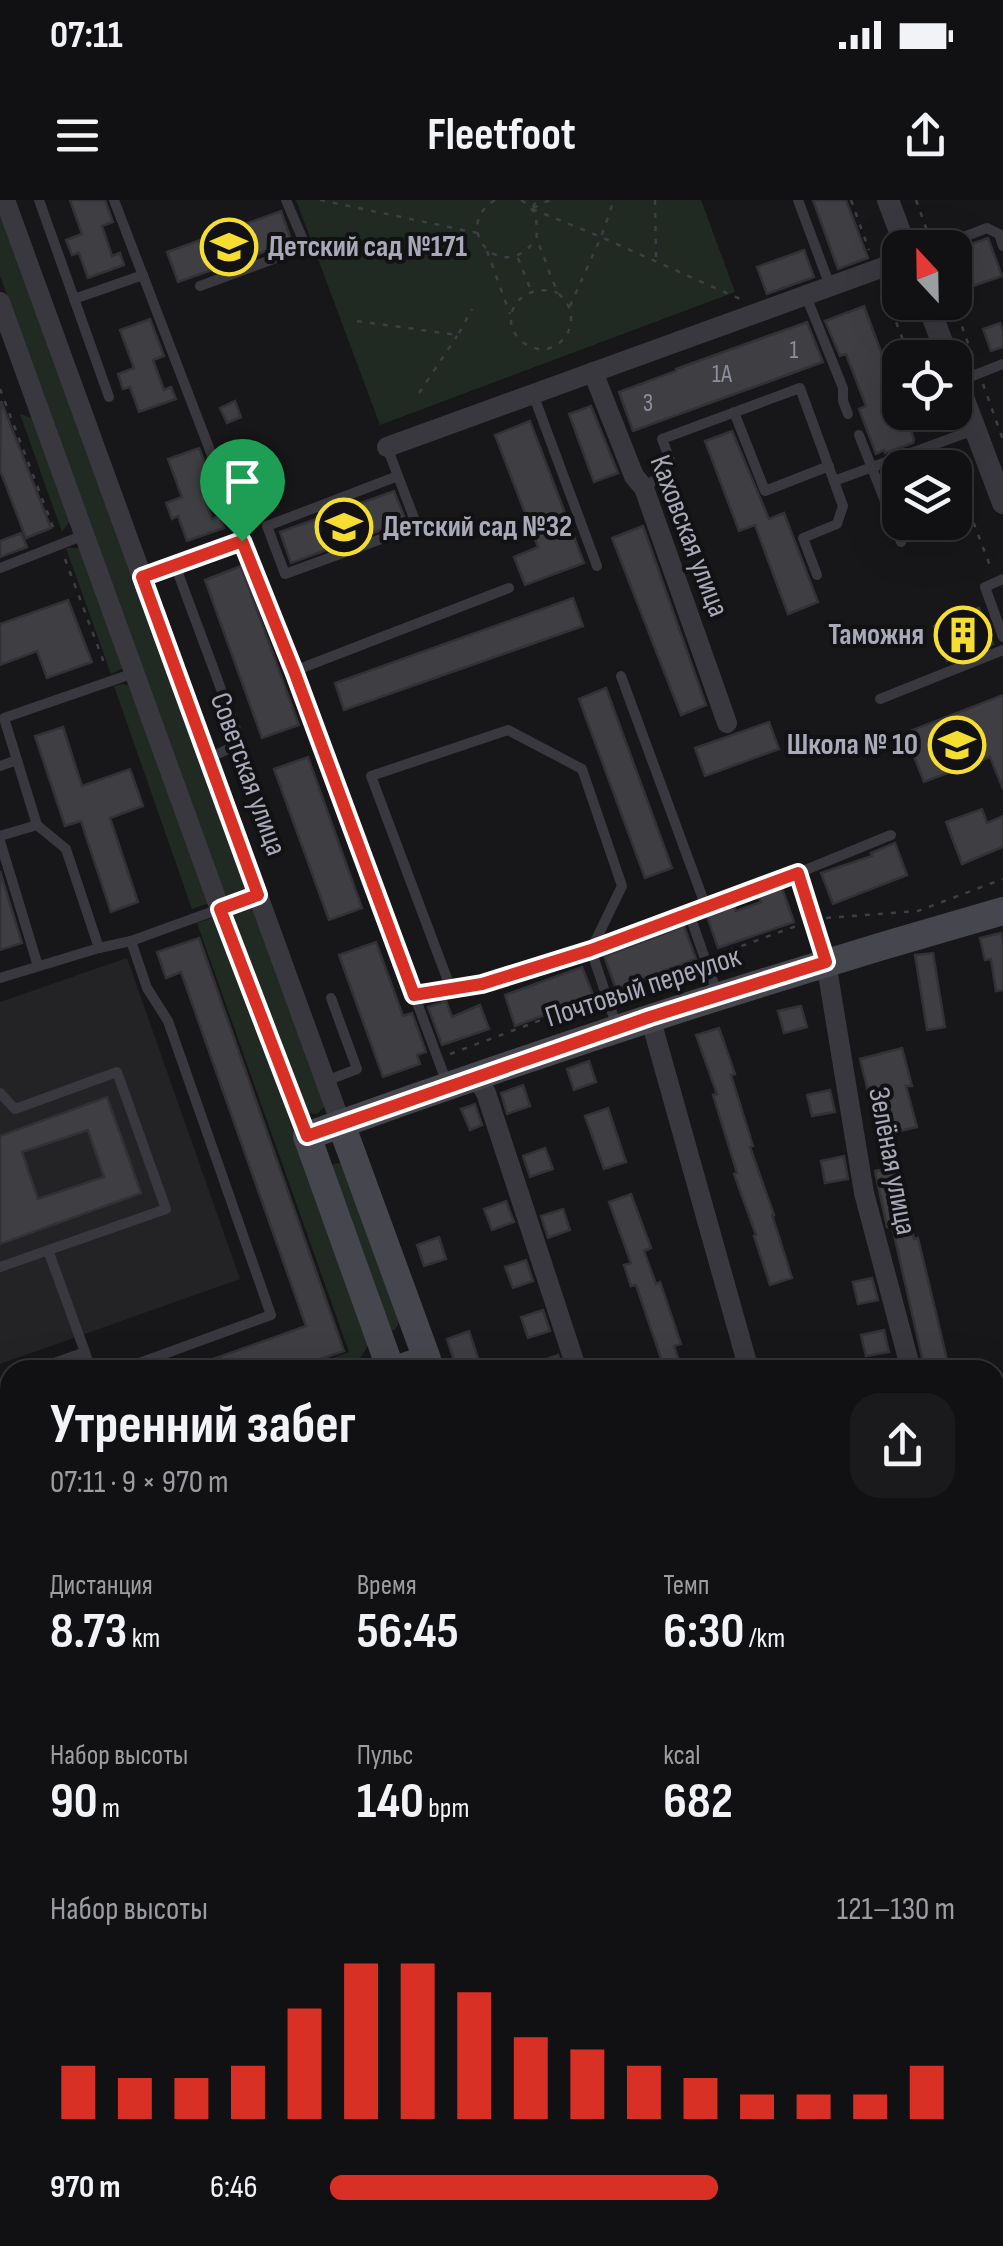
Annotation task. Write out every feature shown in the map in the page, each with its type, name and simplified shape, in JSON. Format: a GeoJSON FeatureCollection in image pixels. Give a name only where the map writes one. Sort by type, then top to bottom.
{"type":"FeatureCollection","features":[{"type":"Feature","properties":{"kind":"main road","name":"Почтовый переулок"},"geometry":{"type":"LineString","coordinates":[[307,1136],[650,1017],[1003,910]]}},
{"type":"Feature","properties":{"kind":"main road","name":"Советская улица"},"geometry":{"type":"LineString","coordinates":[[341,1124],[428,1360]]}},
{"type":"Feature","properties":{"kind":"main road"},"geometry":{"type":"LineString","coordinates":[[307,1136],[389,1360]]}},
{"type":"Feature","properties":{"kind":"street","name":"Советская улица"},"geometry":{"type":"LineString","coordinates":[[5,200],[341,1124]]}},
{"type":"Feature","properties":{"kind":"street"},"geometry":{"type":"LineString","coordinates":[[888,200],[899,230]]}},
{"type":"Feature","properties":{"kind":"street"},"geometry":{"type":"LineString","coordinates":[[386,448],[882,267]]}},
{"type":"Feature","properties":{"kind":"street"},"geometry":{"type":"LineString","coordinates":[[0,302],[220,909],[307,1136]]}},
{"type":"Feature","properties":{"kind":"street","name":"Каховская улица"},"geometry":{"type":"LineString","coordinates":[[593,372],[634,476],[644,488],[726,723]]}},
{"type":"Feature","properties":{"kind":"street"},"geometry":{"type":"LineString","coordinates":[[972,421],[1003,502]]}},
{"type":"Feature","properties":{"kind":"street","name":"Зелёная улица"},"geometry":{"type":"LineString","coordinates":[[826,962],[864,1193],[908,1360]]}},
{"type":"Feature","properties":{"kind":"street"},"geometry":{"type":"LineString","coordinates":[[650,1017],[746,1360]]}},
{"type":"Feature","properties":{"kind":"street"},"geometry":{"type":"LineString","coordinates":[[477,1077],[486,1093],[575,1360]]}},
{"type":"Feature","properties":{"kind":"lane"},"geometry":{"type":"LineString","coordinates":[[39,200],[109,398]]}},
{"type":"Feature","properties":{"kind":"lane"},"geometry":{"type":"LineString","coordinates":[[114,200],[448,1087]]}},
{"type":"Feature","properties":{"kind":"lane"},"geometry":{"type":"LineString","coordinates":[[200,286],[306,247],[286,200]]}},
{"type":"Feature","properties":{"kind":"lane"},"geometry":{"type":"LineString","coordinates":[[798,200],[830,286]]}},
{"type":"Feature","properties":{"kind":"lane"},"geometry":{"type":"LineString","coordinates":[[972,234],[987,228],[1002,238]]}},
{"type":"Feature","properties":{"kind":"lane"},"geometry":{"type":"LineString","coordinates":[[74,299],[143,274]]}},
{"type":"Feature","properties":{"kind":"lane"},"geometry":{"type":"LineString","coordinates":[[806,295],[843,388],[848,414]]}},
{"type":"Feature","properties":{"kind":"lane"},"geometry":{"type":"LineString","coordinates":[[972,374],[1003,364]]}},
{"type":"Feature","properties":{"kind":"lane"},"geometry":{"type":"LineString","coordinates":[[644,488],[671,463],[662,438],[800,388],[843,506],[837,524],[803,538],[818,575]]}},
{"type":"Feature","properties":{"kind":"lane"},"geometry":{"type":"LineString","coordinates":[[533,394],[597,566]]}},
{"type":"Feature","properties":{"kind":"lane"},"geometry":{"type":"LineString","coordinates":[[734,412],[765,491],[828,466]]}},
{"type":"Feature","properties":{"kind":"lane"},"geometry":{"type":"LineString","coordinates":[[834,481],[975,429]]}},
{"type":"Feature","properties":{"kind":"lane"},"geometry":{"type":"LineString","coordinates":[[859,435],[901,542]]}},
{"type":"Feature","properties":{"kind":"lane"},"geometry":{"type":"LineString","coordinates":[[386,448],[398,476],[417,526],[285,574],[266,526],[398,476]]}},
{"type":"Feature","properties":{"kind":"lane"},"geometry":{"type":"LineString","coordinates":[[0,568],[85,535]]}},
{"type":"Feature","properties":{"kind":"lane"},"geometry":{"type":"LineString","coordinates":[[142,577],[242,541]]}},
{"type":"Feature","properties":{"kind":"lane"},"geometry":{"type":"LineString","coordinates":[[175,565],[241,743],[208,758]]}},
{"type":"Feature","properties":{"kind":"lane"},"geometry":{"type":"LineString","coordinates":[[1000,580],[985,587],[1003,637]]}},
{"type":"Feature","properties":{"kind":"lane"},"geometry":{"type":"LineString","coordinates":[[294,671],[510,588]]}},
{"type":"Feature","properties":{"kind":"lane"},"geometry":{"type":"LineString","coordinates":[[880,699],[1003,650]]}},
{"type":"Feature","properties":{"kind":"lane"},"geometry":{"type":"LineString","coordinates":[[99,948],[66,850],[37,825],[2,712],[134,673]]}},
{"type":"Feature","properties":{"kind":"lane"},"geometry":{"type":"LineString","coordinates":[[620,676],[706,907]]}},
{"type":"Feature","properties":{"kind":"lane"},"geometry":{"type":"LineString","coordinates":[[451,989],[372,776],[508,730],[582,770],[622,886],[591,950],[617,1028]]}},
{"type":"Feature","properties":{"kind":"lane"},"geometry":{"type":"LineString","coordinates":[[0,766],[17,760]]}},
{"type":"Feature","properties":{"kind":"lane"},"geometry":{"type":"LineString","coordinates":[[37,825],[0,838],[38,966]]}},
{"type":"Feature","properties":{"kind":"lane"},"geometry":{"type":"LineString","coordinates":[[414,995],[482,984],[591,950],[891,835]]}},
{"type":"Feature","properties":{"kind":"lane"},"geometry":{"type":"LineString","coordinates":[[798,873],[826,962]]}},
{"type":"Feature","properties":{"kind":"lane"},"geometry":{"type":"LineString","coordinates":[[0,978],[131,941],[258,895]]}},
{"type":"Feature","properties":{"kind":"lane"},"geometry":{"type":"LineString","coordinates":[[690,913],[718,996]]}},
{"type":"Feature","properties":{"kind":"lane"},"geometry":{"type":"LineString","coordinates":[[131,941],[147,988],[168,1021],[271,1315],[147,1360]]}},
{"type":"Feature","properties":{"kind":"lane"},"geometry":{"type":"LineString","coordinates":[[325,1082],[357,1069],[331,998]]}},
{"type":"Feature","properties":{"kind":"lane"},"geometry":{"type":"LineString","coordinates":[[0,1093],[15,1109],[117,1072],[166,1210],[0,1267]]}},
{"type":"Feature","properties":{"kind":"lane"},"geometry":{"type":"LineString","coordinates":[[48,1250],[87,1360]]}},
{"type":"Feature","properties":{"kind":"lane"},"geometry":{"type":"LineString","coordinates":[[62,1360],[84,1352]]}},
{"type":"Feature","properties":{"kind":"path"},"geometry":{"type":"LineString","coordinates":[[320,200],[478,233]]}},
{"type":"Feature","properties":{"kind":"path"},"geometry":{"type":"LineString","coordinates":[[495,200],[486,202],[478,233],[513,330],[518,339],[539,349],[562,341],[569,332],[572,314],[558,293],[536,238]]}},
{"type":"Feature","properties":{"kind":"path"},"geometry":{"type":"LineString","coordinates":[[521,200],[532,209],[764,310]]}},
{"type":"Feature","properties":{"kind":"path"},"geometry":{"type":"LineString","coordinates":[[532,209],[538,200]]}},
{"type":"Feature","properties":{"kind":"path"},"geometry":{"type":"LineString","coordinates":[[532,209],[550,200]]}},
{"type":"Feature","properties":{"kind":"path"},"geometry":{"type":"LineString","coordinates":[[570,308],[614,200]]}},
{"type":"Feature","properties":{"kind":"path"},"geometry":{"type":"LineString","coordinates":[[656,200],[656,261]]}},
{"type":"Feature","properties":{"kind":"path"},"geometry":{"type":"LineString","coordinates":[[916,200],[927,230]]}},
{"type":"Feature","properties":{"kind":"path"},"geometry":{"type":"LineString","coordinates":[[487,250],[507,258],[528,251],[538,227],[532,209]]}},
{"type":"Feature","properties":{"kind":"path"},"geometry":{"type":"LineString","coordinates":[[518,257],[531,290]]}},
{"type":"Feature","properties":{"kind":"path"},"geometry":{"type":"LineString","coordinates":[[511,317],[515,304],[531,290],[558,293]]}},
{"type":"Feature","properties":{"kind":"path"},"geometry":{"type":"LineString","coordinates":[[418,393],[472,309]]}},
{"type":"Feature","properties":{"kind":"path"},"geometry":{"type":"LineString","coordinates":[[357,321],[458,336]]}},
{"type":"Feature","properties":{"kind":"path"},"geometry":{"type":"LineString","coordinates":[[972,514],[1000,580]]}},
{"type":"Feature","properties":{"kind":"shaded area"},"geometry":{"type":"Polygon","coordinates":[[[296,200],[701,200],[735,292],[380,425],[296,200]]]}},
{"type":"Feature","properties":{"kind":"shaded area"},"geometry":{"type":"Polygon","coordinates":[[[0,212],[325,1100],[317,1114],[307,1113],[301,1106],[0,276],[0,212]]]}},
{"type":"Feature","properties":{"kind":"shaded area"},"geometry":{"type":"Polygon","coordinates":[[[20,414],[38,420],[73,517],[62,532],[20,414]]]}},
{"type":"Feature","properties":{"kind":"shaded area"},"geometry":{"type":"Polygon","coordinates":[[[66,548],[85,548],[127,666],[111,674],[66,548]]]}},
{"type":"Feature","properties":{"kind":"shaded area"},"geometry":{"type":"Polygon","coordinates":[[[128,685],[212,902],[192,909],[114,686],[128,685]]]}},
{"type":"Feature","properties":{"kind":"shaded area"},"geometry":{"type":"Polygon","coordinates":[[[218,916],[367,1329],[367,1347],[359,1360],[327,1360],[349,1352],[197,923],[218,916]]]}},
{"type":"Feature","properties":{"kind":"shaded area"},"geometry":{"type":"Polygon","coordinates":[[[127,958],[240,1279],[11,1360],[0,1360],[0,1002],[127,958]]]}},
{"type":"Feature","properties":{"kind":"shaded area"},"geometry":{"type":"Polygon","coordinates":[[[333,1164],[346,1165],[399,1315],[394,1330],[389,1331],[329,1171],[333,1164]]]}},
{"type":"Feature","properties":{"kind":"building"},"geometry":{"type":"Polygon","coordinates":[[[70,200],[105,200],[113,222],[102,226],[112,256],[120,253],[124,265],[88,278],[79,253],[72,255],[66,240],[82,234],[70,200]]]}},
{"type":"Feature","properties":{"kind":"building"},"geometry":{"type":"Polygon","coordinates":[[[813,200],[846,200],[868,258],[838,269],[813,200]]]}},
{"type":"Feature","properties":{"kind":"building","name":"Детский сад №171"},"geometry":{"type":"Polygon","coordinates":[[[281,211],[292,242],[178,282],[167,252],[281,211]]]}},
{"type":"Feature","properties":{"kind":"building"},"geometry":{"type":"Polygon","coordinates":[[[988,238],[1002,276],[972,287],[972,244],[988,238]]]}},
{"type":"Feature","properties":{"kind":"building"},"geometry":{"type":"Polygon","coordinates":[[[804,250],[814,277],[767,294],[757,267],[804,250]]]}},
{"type":"Feature","properties":{"kind":"building"},"geometry":{"type":"Polygon","coordinates":[[[864,306],[882,354],[882,430],[911,430],[913,443],[876,454],[859,409],[866,406],[846,354],[840,356],[825,321],[864,306]]]}},
{"type":"Feature","properties":{"kind":"building"},"geometry":{"type":"Polygon","coordinates":[[[150,319],[164,356],[153,360],[164,390],[171,387],[176,399],[139,412],[130,387],[123,389],[118,374],[134,368],[120,330],[150,319]]]}},
{"type":"Feature","properties":{"kind":"building"},"geometry":{"type":"Polygon","coordinates":[[[807,322],[823,362],[633,431],[619,392],[807,322]]]}},
{"type":"Feature","properties":{"kind":"building"},"geometry":{"type":"Polygon","coordinates":[[[1000,323],[1003,347],[991,351],[983,329],[1000,323]]]}},
{"type":"Feature","properties":{"kind":"building"},"geometry":{"type":"Polygon","coordinates":[[[1,401],[51,528],[26,538],[0,470],[1,401]]]}},
{"type":"Feature","properties":{"kind":"building"},"geometry":{"type":"Polygon","coordinates":[[[235,401],[241,417],[227,423],[220,408],[235,401]]]}},
{"type":"Feature","properties":{"kind":"building"},"geometry":{"type":"Polygon","coordinates":[[[591,406],[618,473],[594,482],[569,414],[591,406]]]}},
{"type":"Feature","properties":{"kind":"building"},"geometry":{"type":"Polygon","coordinates":[[[530,421],[584,563],[525,585],[514,557],[538,547],[495,435],[530,421]]]}},
{"type":"Feature","properties":{"kind":"building"},"geometry":{"type":"Polygon","coordinates":[[[732,431],[769,519],[784,513],[818,602],[788,614],[755,525],[739,531],[705,441],[732,431]]]}},
{"type":"Feature","properties":{"kind":"building"},"geometry":{"type":"Polygon","coordinates":[[[199,448],[214,484],[201,489],[212,519],[219,516],[224,528],[187,541],[178,516],[172,519],[166,503],[182,497],[168,459],[199,448]]]}},
{"type":"Feature","properties":{"kind":"building","name":"Детский сад №32"},"geometry":{"type":"Polygon","coordinates":[[[394,491],[406,521],[291,563],[280,532],[394,491]]]}},
{"type":"Feature","properties":{"kind":"building"},"geometry":{"type":"Polygon","coordinates":[[[643,526],[706,705],[681,715],[612,538],[643,526]]]}},
{"type":"Feature","properties":{"kind":"building"},"geometry":{"type":"Polygon","coordinates":[[[21,533],[27,547],[0,557],[0,541],[21,533]]]}},
{"type":"Feature","properties":{"kind":"building"},"geometry":{"type":"Polygon","coordinates":[[[241,566],[299,725],[262,738],[205,580],[241,566]]]}},
{"type":"Feature","properties":{"kind":"building"},"geometry":{"type":"Polygon","coordinates":[[[573,598],[583,626],[344,710],[335,683],[573,598]]]}},
{"type":"Feature","properties":{"kind":"building"},"geometry":{"type":"Polygon","coordinates":[[[68,600],[92,662],[47,678],[37,651],[0,665],[0,624],[68,600]]]}},
{"type":"Feature","properties":{"kind":"building","name":"Таможня"},"geometry":{"type":"Polygon","coordinates":[[[979,608],[993,644],[947,661],[934,626],[979,608]]]}},
{"type":"Feature","properties":{"kind":"building"},"geometry":{"type":"Polygon","coordinates":[[[606,688],[672,868],[645,878],[579,699],[606,688]]]}},
{"type":"Feature","properties":{"kind":"building","name":"Школа № 10"},"geometry":{"type":"Polygon","coordinates":[[[1003,695],[1003,789],[990,757],[924,782],[905,733],[1003,695]]]}},
{"type":"Feature","properties":{"kind":"building"},"geometry":{"type":"Polygon","coordinates":[[[769,722],[779,749],[705,776],[695,748],[769,722]]]}},
{"type":"Feature","properties":{"kind":"building"},"geometry":{"type":"Polygon","coordinates":[[[63,727],[82,786],[130,769],[143,806],[110,818],[138,902],[111,912],[81,821],[65,826],[35,736],[63,727]]]}},
{"type":"Feature","properties":{"kind":"building"},"geometry":{"type":"Polygon","coordinates":[[[308,757],[362,908],[329,920],[274,769],[308,757]]]}},
{"type":"Feature","properties":{"kind":"building","name":"Школа № 10"},"geometry":{"type":"Polygon","coordinates":[[[982,809],[987,823],[1003,816],[1003,847],[962,864],[946,822],[982,809]]]}},
{"type":"Feature","properties":{"kind":"building"},"geometry":{"type":"Polygon","coordinates":[[[895,843],[907,875],[833,904],[821,873],[872,856],[871,853],[895,843]]]}},
{"type":"Feature","properties":{"kind":"building"},"geometry":{"type":"Polygon","coordinates":[[[0,871],[22,943],[0,950],[0,871]]]}},
{"type":"Feature","properties":{"kind":"building"},"geometry":{"type":"Polygon","coordinates":[[[782,888],[794,922],[718,948],[707,916],[761,902],[759,897],[782,888]]]}},
{"type":"Feature","properties":{"kind":"building"},"geometry":{"type":"Polygon","coordinates":[[[684,926],[696,959],[616,989],[604,956],[684,926]]]}},
{"type":"Feature","properties":{"kind":"building"},"geometry":{"type":"Polygon","coordinates":[[[1001,933],[1003,990],[996,991],[991,959],[985,960],[980,938],[1001,933]]]}},
{"type":"Feature","properties":{"kind":"building"},"geometry":{"type":"Polygon","coordinates":[[[199,938],[344,1351],[318,1360],[210,1360],[306,1326],[181,972],[166,978],[157,952],[199,938]]]}},
{"type":"Feature","properties":{"kind":"building"},"geometry":{"type":"Polygon","coordinates":[[[376,942],[403,1016],[412,1013],[426,1052],[417,1055],[420,1064],[383,1077],[339,955],[376,942]]]}},
{"type":"Feature","properties":{"kind":"building"},"geometry":{"type":"Polygon","coordinates":[[[933,953],[945,1027],[927,1030],[915,955],[933,953]]]}},
{"type":"Feature","properties":{"kind":"building"},"geometry":{"type":"Polygon","coordinates":[[[582,967],[594,997],[515,1026],[505,995],[582,967]]]}},
{"type":"Feature","properties":{"kind":"building"},"geometry":{"type":"Polygon","coordinates":[[[446,1001],[452,1017],[480,1005],[489,1029],[442,1045],[428,1007],[446,1001]]]}},
{"type":"Feature","properties":{"kind":"building"},"geometry":{"type":"Polygon","coordinates":[[[801,1006],[807,1027],[784,1033],[778,1011],[801,1006]]]}},
{"type":"Feature","properties":{"kind":"building"},"geometry":{"type":"Polygon","coordinates":[[[719,1028],[735,1074],[731,1075],[753,1146],[750,1147],[792,1278],[770,1285],[734,1174],[737,1173],[713,1095],[717,1094],[696,1035],[719,1028]]]}},
{"type":"Feature","properties":{"kind":"building"},"geometry":{"type":"Polygon","coordinates":[[[902,1048],[912,1086],[906,1086],[917,1127],[879,1136],[860,1059],[902,1048]]]}},
{"type":"Feature","properties":{"kind":"building"},"geometry":{"type":"Polygon","coordinates":[[[589,1061],[596,1082],[574,1090],[567,1069],[589,1061]]]}},
{"type":"Feature","properties":{"kind":"building"},"geometry":{"type":"Polygon","coordinates":[[[523,1085],[530,1106],[507,1114],[501,1093],[523,1085]]]}},
{"type":"Feature","properties":{"kind":"building"},"geometry":{"type":"Polygon","coordinates":[[[830,1090],[835,1112],[812,1116],[807,1095],[830,1090]]]}},
{"type":"Feature","properties":{"kind":"building"},"geometry":{"type":"Polygon","coordinates":[[[107,1097],[141,1193],[0,1244],[0,1136],[107,1097]],[[88,1130],[22,1152],[38,1199],[104,1177],[88,1130]]]}},
{"type":"Feature","properties":{"kind":"building"},"geometry":{"type":"Polygon","coordinates":[[[475,1104],[482,1125],[470,1130],[461,1109],[475,1104]]]}},
{"type":"Feature","properties":{"kind":"building"},"geometry":{"type":"Polygon","coordinates":[[[608,1108],[626,1162],[604,1169],[585,1116],[608,1108]]]}},
{"type":"Feature","properties":{"kind":"building"},"geometry":{"type":"Polygon","coordinates":[[[545,1148],[553,1169],[530,1177],[523,1156],[545,1148]]]}},
{"type":"Feature","properties":{"kind":"building"},"geometry":{"type":"Polygon","coordinates":[[[844,1156],[848,1179],[825,1183],[821,1161],[844,1156]]]}},
{"type":"Feature","properties":{"kind":"building"},"geometry":{"type":"Polygon","coordinates":[[[898,1166],[947,1360],[923,1360],[892,1226],[887,1227],[875,1171],[898,1166]]]}},
{"type":"Feature","properties":{"kind":"building"},"geometry":{"type":"Polygon","coordinates":[[[631,1194],[651,1248],[644,1251],[656,1284],[660,1282],[681,1344],[674,1346],[679,1360],[662,1360],[636,1285],[631,1286],[624,1265],[631,1263],[609,1202],[631,1194]]]}},
{"type":"Feature","properties":{"kind":"building"},"geometry":{"type":"Polygon","coordinates":[[[506,1201],[514,1222],[492,1230],[484,1209],[506,1201]]]}},
{"type":"Feature","properties":{"kind":"building"},"geometry":{"type":"Polygon","coordinates":[[[563,1209],[570,1230],[548,1238],[541,1216],[563,1209]]]}},
{"type":"Feature","properties":{"kind":"building"},"geometry":{"type":"Polygon","coordinates":[[[439,1237],[446,1259],[424,1266],[417,1245],[439,1237]]]}},
{"type":"Feature","properties":{"kind":"building"},"geometry":{"type":"Polygon","coordinates":[[[526,1260],[533,1281],[513,1288],[505,1267],[526,1260]]]}},
{"type":"Feature","properties":{"kind":"building"},"geometry":{"type":"Polygon","coordinates":[[[872,1278],[878,1300],[858,1304],[853,1282],[872,1278]]]}},
{"type":"Feature","properties":{"kind":"building"},"geometry":{"type":"Polygon","coordinates":[[[543,1310],[550,1331],[528,1338],[521,1317],[543,1310]]]}},
{"type":"Feature","properties":{"kind":"building"},"geometry":{"type":"Polygon","coordinates":[[[884,1330],[889,1352],[866,1356],[861,1335],[884,1330]]]}},
{"type":"Feature","properties":{"kind":"building"},"geometry":{"type":"Polygon","coordinates":[[[469,1331],[479,1360],[454,1360],[447,1339],[469,1331]]]}},
{"type":"Feature","properties":{"kind":"place","name":"Детский сад №171"},"geometry":{"type":"Point","coordinates":[229,247]}},
{"type":"Feature","properties":{"kind":"place","name":"Детский сад №32"},"geometry":{"type":"Point","coordinates":[344,527]}},
{"type":"Feature","properties":{"kind":"place","name":"Таможня"},"geometry":{"type":"Point","coordinates":[963,635]}},
{"type":"Feature","properties":{"kind":"place","name":"Школа № 10"},"geometry":{"type":"Point","coordinates":[957,745]}},
{"type":"Feature","properties":{"kind":"route"},"geometry":{"type":"LineString","coordinates":[[242,541],[414,995],[482,984],[591,950],[798,873],[826,962],[650,1017],[307,1136],[220,909],[258,895],[142,577],[242,541]]}}]}
